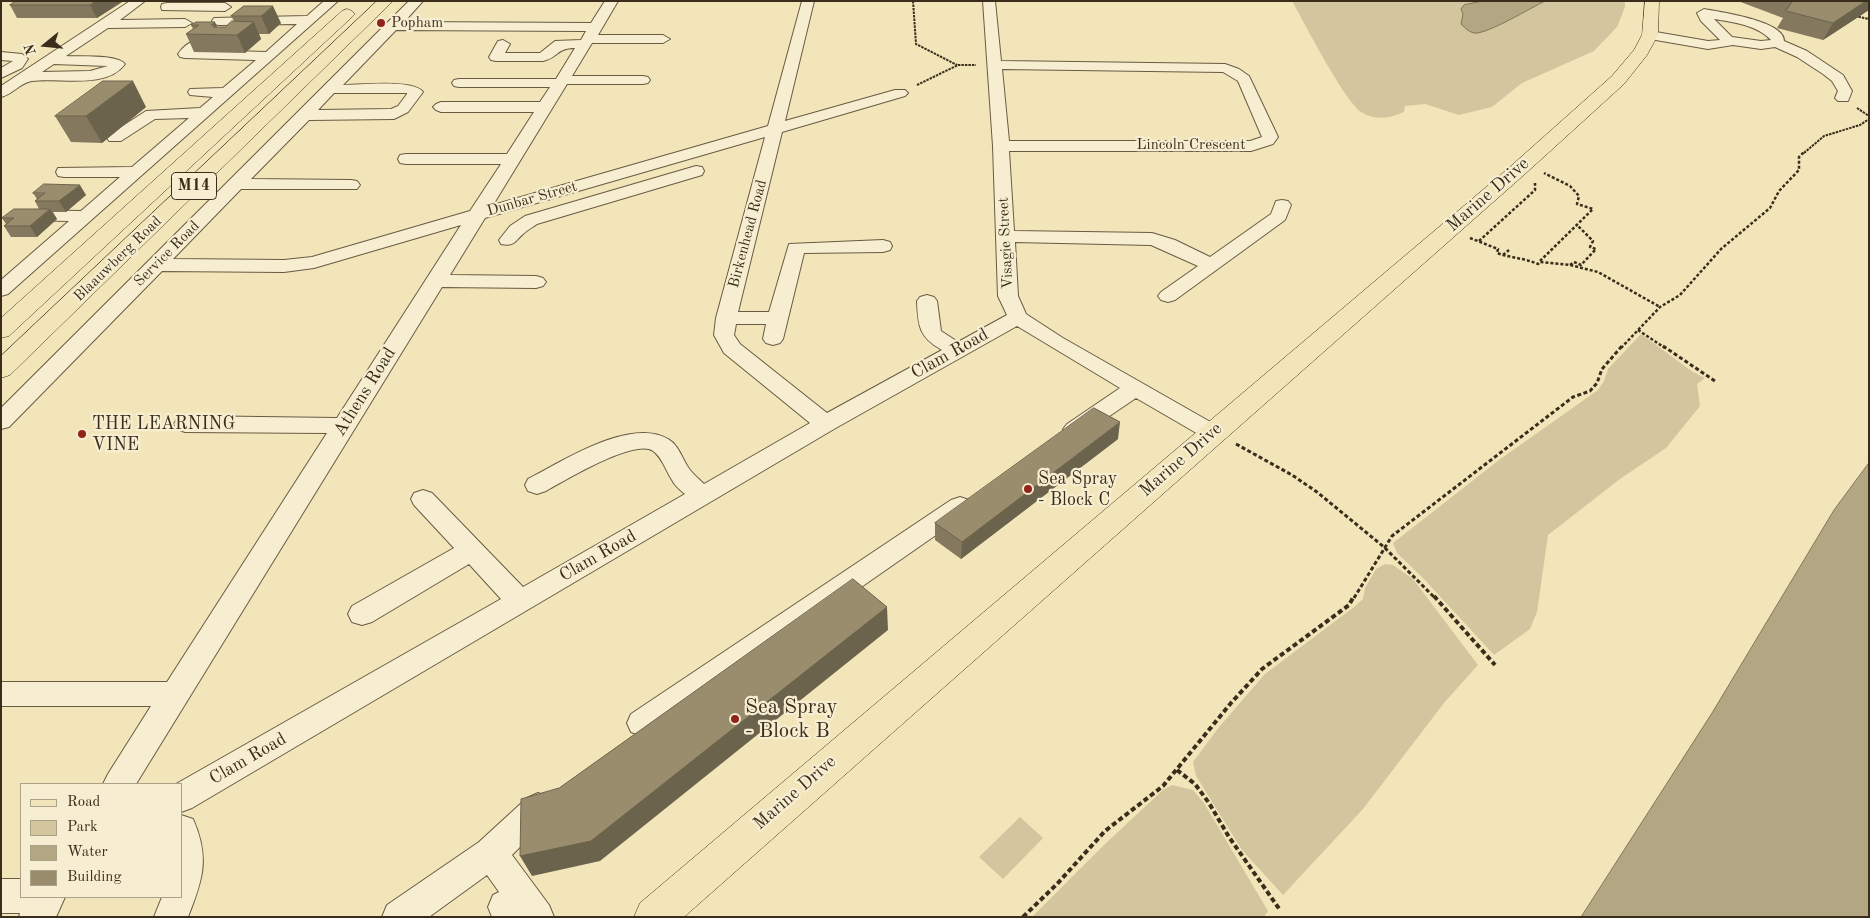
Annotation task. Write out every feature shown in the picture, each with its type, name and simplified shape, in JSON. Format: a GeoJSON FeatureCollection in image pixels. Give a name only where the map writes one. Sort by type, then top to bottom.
{"type":"FeatureCollection","features":[{"type":"Feature","properties":{"kind":"main road","name":"Blaauwberg Road"},"geometry":{"type":"LineString","coordinates":[[1,331],[361,1]]}},
{"type":"Feature","properties":{"kind":"main road","name":"Blaauwberg Road"},"geometry":{"type":"LineString","coordinates":[[1,370],[386,1]]}},
{"type":"Feature","properties":{"kind":"main road","name":"Marine Drive"},"geometry":{"type":"LineString","coordinates":[[654,917],[1518,170],[1618,80],[1641,52],[1650,35],[1652,1]]}},
{"type":"Feature","properties":{"kind":"street"},"geometry":{"type":"LineString","coordinates":[[1,93],[140,1]]}},
{"type":"Feature","properties":{"kind":"street"},"geometry":{"type":"LineString","coordinates":[[1,290],[332,1]]}},
{"type":"Feature","properties":{"kind":"street","name":"Service Road"},"geometry":{"type":"LineString","coordinates":[[1,422],[417,1]]}},
{"type":"Feature","properties":{"kind":"street","name":"Athens Road"},"geometry":{"type":"LineString","coordinates":[[120,783],[612,1]]}},
{"type":"Feature","properties":{"kind":"street","name":"Birkenhead Road"},"geometry":{"type":"LineString","coordinates":[[808,1],[726,318],[724,336],[731,348],[826,424]]}},
{"type":"Feature","properties":{"kind":"street","name":"Visagie Street"},"geometry":{"type":"LineString","coordinates":[[989,1],[1001,146],[1008,296],[1018,317]]}},
{"type":"Feature","properties":{"kind":"street"},"geometry":{"type":"LineString","coordinates":[[1704,13],[1714,1]]}},
{"type":"Feature","properties":{"kind":"street"},"geometry":{"type":"LineString","coordinates":[[167,6],[199,4],[226,7]]}},
{"type":"Feature","properties":{"kind":"street"},"geometry":{"type":"LineString","coordinates":[[1704,13],[1706,18],[1728,40],[1761,45],[1777,43],[1814,61],[1838,78],[1845,91],[1843,98]]}},
{"type":"Feature","properties":{"kind":"street"},"geometry":{"type":"LineString","coordinates":[[1704,13],[1739,20],[1764,28],[1778,38],[1777,43]]}},
{"type":"Feature","properties":{"kind":"street"},"geometry":{"type":"LineString","coordinates":[[219,21],[310,20]]}},
{"type":"Feature","properties":{"kind":"street"},"geometry":{"type":"LineString","coordinates":[[228,35],[245,21]]}},
{"type":"Feature","properties":{"kind":"street"},"geometry":{"type":"LineString","coordinates":[[106,24],[186,23]]}},
{"type":"Feature","properties":{"kind":"street"},"geometry":{"type":"LineString","coordinates":[[393,26],[589,37],[663,39]]}},
{"type":"Feature","properties":{"kind":"street"},"geometry":{"type":"LineString","coordinates":[[1650,35],[1708,45],[1724,44],[1728,40]]}},
{"type":"Feature","properties":{"kind":"street"},"geometry":{"type":"LineString","coordinates":[[274,36],[292,36]]}},
{"type":"Feature","properties":{"kind":"street"},"geometry":{"type":"LineString","coordinates":[[503,44],[496,57],[543,57],[560,44],[589,37]]}},
{"type":"Feature","properties":{"kind":"street"},"geometry":{"type":"LineString","coordinates":[[196,44],[185,54],[258,66]]}},
{"type":"Feature","properties":{"kind":"street"},"geometry":{"type":"LineString","coordinates":[[1,56],[20,57],[20,63],[8,71]]}},
{"type":"Feature","properties":{"kind":"street"},"geometry":{"type":"LineString","coordinates":[[8,71],[45,64],[112,62],[118,64],[112,70],[96,75],[26,76]]}},
{"type":"Feature","properties":{"kind":"street","name":"Lincoln Crescent"},"geometry":{"type":"LineString","coordinates":[[993,65],[1225,68],[1244,79],[1270,137],[1266,141],[1251,146],[1001,146]]}},
{"type":"Feature","properties":{"kind":"street"},"geometry":{"type":"LineString","coordinates":[[229,71],[258,66]]}},
{"type":"Feature","properties":{"kind":"street"},"geometry":{"type":"LineString","coordinates":[[459,83],[643,80]]}},
{"type":"Feature","properties":{"kind":"street"},"geometry":{"type":"LineString","coordinates":[[305,115],[394,114],[403,110],[416,92],[409,89],[330,89]]}},
{"type":"Feature","properties":{"kind":"street"},"geometry":{"type":"LineString","coordinates":[[195,92],[227,93]]}},
{"type":"Feature","properties":{"kind":"street","name":"Dunbar Street"},"geometry":{"type":"LineString","coordinates":[[157,265],[284,266],[338,256],[900,93]]}},
{"type":"Feature","properties":{"kind":"street"},"geometry":{"type":"LineString","coordinates":[[441,107],[544,107]]}},
{"type":"Feature","properties":{"kind":"street"},"geometry":{"type":"LineString","coordinates":[[115,138],[151,114],[204,113]]}},
{"type":"Feature","properties":{"kind":"street"},"geometry":{"type":"LineString","coordinates":[[406,159],[512,159]]}},
{"type":"Feature","properties":{"kind":"street"},"geometry":{"type":"LineString","coordinates":[[64,172],[137,172]]}},
{"type":"Feature","properties":{"kind":"street"},"geometry":{"type":"LineString","coordinates":[[508,240],[525,223],[582,204],[696,172]]}},
{"type":"Feature","properties":{"kind":"street"},"geometry":{"type":"LineString","coordinates":[[237,184],[351,185]]}},
{"type":"Feature","properties":{"kind":"street"},"geometry":{"type":"LineString","coordinates":[[568,189],[590,213],[596,215]]}},
{"type":"Feature","properties":{"kind":"street"},"geometry":{"type":"LineString","coordinates":[[1168,296],[1279,216],[1282,205]]}},
{"type":"Feature","properties":{"kind":"street"},"geometry":{"type":"LineString","coordinates":[[8,215],[86,216]]}},
{"type":"Feature","properties":{"kind":"street"},"geometry":{"type":"LineString","coordinates":[[1005,236],[1152,239],[1168,244],[1211,264]]}},
{"type":"Feature","properties":{"kind":"street"},"geometry":{"type":"LineString","coordinates":[[773,338],[796,248],[883,246]]}},
{"type":"Feature","properties":{"kind":"street"},"geometry":{"type":"LineString","coordinates":[[1,266],[29,266]]}},
{"type":"Feature","properties":{"kind":"street"},"geometry":{"type":"LineString","coordinates":[[435,281],[536,282]]}},
{"type":"Feature","properties":{"kind":"street"},"geometry":{"type":"LineString","coordinates":[[927,301],[930,330],[935,339],[957,350]]}},
{"type":"Feature","properties":{"kind":"street"},"geometry":{"type":"LineString","coordinates":[[1018,317],[1056,342],[1213,432]]}},
{"type":"Feature","properties":{"kind":"street","name":"Clam Road"},"geometry":{"type":"LineString","coordinates":[[182,797],[826,424],[1018,317]]}},
{"type":"Feature","properties":{"kind":"street"},"geometry":{"type":"LineString","coordinates":[[726,318],[777,318]]}},
{"type":"Feature","properties":{"kind":"street"},"geometry":{"type":"LineString","coordinates":[[1054,443],[1136,388]]}},
{"type":"Feature","properties":{"kind":"street"},"geometry":{"type":"LineString","coordinates":[[185,424],[344,426]]}},
{"type":"Feature","properties":{"kind":"street"},"geometry":{"type":"LineString","coordinates":[[537,485],[610,449],[631,441],[647,440],[661,446],[681,476],[702,496]]}},
{"type":"Feature","properties":{"kind":"street"},"geometry":{"type":"LineString","coordinates":[[642,723],[890,556],[976,495]]}},
{"type":"Feature","properties":{"kind":"street"},"geometry":{"type":"LineString","coordinates":[[423,499],[520,601]]}},
{"type":"Feature","properties":{"kind":"street"},"geometry":{"type":"LineString","coordinates":[[362,614],[471,550]]}},
{"type":"Feature","properties":{"kind":"street"},"geometry":{"type":"LineString","coordinates":[[1,694],[176,694]]}},
{"type":"Feature","properties":{"kind":"street"},"geometry":{"type":"LineString","coordinates":[[399,917],[491,853],[538,808]]}},
{"type":"Feature","properties":{"kind":"street"},"geometry":{"type":"LineString","coordinates":[[182,833],[188,850],[189,862],[182,888]]}},
{"type":"Feature","properties":{"kind":"street"},"geometry":{"type":"LineString","coordinates":[[491,853],[518,914]]}},
{"type":"Feature","properties":{"kind":"street"},"geometry":{"type":"LineString","coordinates":[[1,896],[20,896]]}},
{"type":"Feature","properties":{"kind":"street"},"geometry":{"type":"LineString","coordinates":[[36,917],[47,898]]}},
{"type":"Feature","properties":{"kind":"street"},"geometry":{"type":"LineString","coordinates":[[170,917],[179,898]]}},
{"type":"Feature","properties":{"kind":"path"},"geometry":{"type":"LineString","coordinates":[[913,1],[916,44],[958,65]]}},
{"type":"Feature","properties":{"kind":"path"},"geometry":{"type":"LineString","coordinates":[[1855,16],[1869,18]]}},
{"type":"Feature","properties":{"kind":"path"},"geometry":{"type":"LineString","coordinates":[[900,93],[958,65],[993,65]]}},
{"type":"Feature","properties":{"kind":"path"},"geometry":{"type":"LineString","coordinates":[[1023,917],[1057,884],[1105,831],[1163,786],[1231,703],[1262,669],[1349,605],[1392,536],[1573,397],[1590,390],[1597,383],[1602,369],[1660,307],[1680,295],[1721,249],[1770,208],[1779,192],[1799,170],[1799,157],[1823,136],[1844,128],[1861,125],[1869,119]]}},
{"type":"Feature","properties":{"kind":"path"},"geometry":{"type":"LineString","coordinates":[[1540,262],[1593,209],[1577,204],[1579,196],[1570,186],[1544,174]]}},
{"type":"Feature","properties":{"kind":"path"},"geometry":{"type":"LineString","coordinates":[[1479,241],[1535,190],[1535,183]]}},
{"type":"Feature","properties":{"kind":"path"},"geometry":{"type":"LineString","coordinates":[[1499,211],[1508,215]]}},
{"type":"Feature","properties":{"kind":"path"},"geometry":{"type":"LineString","coordinates":[[1496,214],[1505,218]]}},
{"type":"Feature","properties":{"kind":"path"},"geometry":{"type":"LineString","coordinates":[[1570,265],[1574,262],[1581,265],[1596,249],[1590,247],[1593,241],[1577,225]]}},
{"type":"Feature","properties":{"kind":"path"},"geometry":{"type":"LineString","coordinates":[[1470,238],[1498,249],[1497,253],[1511,258],[1520,257],[1538,264],[1540,262],[1570,265],[1598,272],[1660,307]]}},
{"type":"Feature","properties":{"kind":"path"},"geometry":{"type":"LineString","coordinates":[[1504,256],[1509,250]]}},
{"type":"Feature","properties":{"kind":"path"},"geometry":{"type":"LineString","coordinates":[[1638,330],[1715,381]]}},
{"type":"Feature","properties":{"kind":"path"},"geometry":{"type":"LineString","coordinates":[[1239,445],[1317,492],[1384,548],[1426,587],[1495,665]]}},
{"type":"Feature","properties":{"kind":"path"},"geometry":{"type":"LineString","coordinates":[[1177,770],[1195,784],[1204,796],[1229,837],[1280,910]]}},
{"type":"Feature","properties":{"kind":"green space"},"geometry":{"type":"Polygon","coordinates":[[[1292,1],[1483,1],[1476,3],[1488,29],[1545,1],[1625,1],[1625,7],[1617,27],[1594,51],[1522,83],[1492,107],[1459,115],[1425,104],[1405,106],[1404,112],[1394,116],[1378,118],[1363,113],[1346,95],[1292,1]]]}},
{"type":"Feature","properties":{"kind":"green space"},"geometry":{"type":"Polygon","coordinates":[[[1641,334],[1693,372],[1705,378],[1697,384],[1700,406],[1666,448],[1620,479],[1548,535],[1537,612],[1530,629],[1494,655],[1424,579],[1397,553],[1393,543],[1499,460],[1598,390],[1604,381],[1608,369],[1641,334]]]}},
{"type":"Feature","properties":{"kind":"green space"},"geometry":{"type":"Polygon","coordinates":[[[1385,564],[1393,565],[1413,579],[1478,665],[1444,703],[1363,809],[1283,895],[1242,850],[1196,776],[1193,762],[1219,727],[1265,674],[1363,599],[1365,588],[1376,569],[1385,564]]]}},
{"type":"Feature","properties":{"kind":"green space"},"geometry":{"type":"Polygon","coordinates":[[[1172,785],[1193,790],[1204,803],[1268,911],[1264,917],[1032,917],[1105,844],[1163,790],[1172,785]]]}},
{"type":"Feature","properties":{"kind":"green space"},"geometry":{"type":"Polygon","coordinates":[[[1020,817],[1043,838],[1003,879],[979,857],[1020,817]]]}},
{"type":"Feature","properties":{"kind":"water"},"geometry":{"type":"Polygon","coordinates":[[[1483,1],[1545,1],[1493,28],[1473,33],[1461,24],[1463,14],[1461,9],[1464,5],[1483,1]]]}},
{"type":"Feature","properties":{"kind":"water"},"geometry":{"type":"Polygon","coordinates":[[[1869,463],[1869,917],[1581,917],[1712,713],[1834,510],[1869,463]]]}},
{"type":"Feature","properties":{"kind":"building"},"geometry":{"type":"Polygon","coordinates":[[[16,1],[96,1],[90,5],[10,5],[16,1]]]}},
{"type":"Feature","properties":{"kind":"building"},"geometry":{"type":"Polygon","coordinates":[[[1793,1],[1866,1],[1833,23],[1786,11],[1793,1]]]}},
{"type":"Feature","properties":{"kind":"building"},"geometry":{"type":"Polygon","coordinates":[[[244,6],[273,6],[261,16],[231,16],[244,6]]]}},
{"type":"Feature","properties":{"kind":"building"},"geometry":{"type":"Polygon","coordinates":[[[232,21],[254,22],[237,35],[186,34],[199,25],[191,25],[196,22],[215,22],[211,25],[216,25],[213,27],[225,27],[232,21]]]}},
{"type":"Feature","properties":{"kind":"building"},"geometry":{"type":"Polygon","coordinates":[[[103,81],[133,81],[86,116],[55,116],[103,81]]]}},
{"type":"Feature","properties":{"kind":"building"},"geometry":{"type":"Polygon","coordinates":[[[44,184],[80,185],[59,201],[35,201],[45,193],[33,193],[44,184]]]}},
{"type":"Feature","properties":{"kind":"building"},"geometry":{"type":"Polygon","coordinates":[[[14,209],[50,209],[30,226],[4,226],[14,218],[2,218],[14,209]]]}},
{"type":"Feature","properties":{"kind":"building"},"geometry":{"type":"Polygon","coordinates":[[[1094,408],[1120,422],[962,542],[935,523],[1094,408]]]}},
{"type":"Feature","properties":{"kind":"building"},"geometry":{"type":"Polygon","coordinates":[[[853,579],[887,607],[591,841],[520,856],[521,799],[559,788],[853,579]]]}},
{"type":"Feature","properties":{"kind":"place","name":"Popham"},"geometry":{"type":"Point","coordinates":[381,23]}},
{"type":"Feature","properties":{"kind":"place","name":"THE LEARNING VINE"},"geometry":{"type":"Point","coordinates":[82,434]}},
{"type":"Feature","properties":{"kind":"place","name":"Sea Spray - Block C"},"geometry":{"type":"Point","coordinates":[1028,489]}},
{"type":"Feature","properties":{"kind":"place","name":"Sea Spray - Block B"},"geometry":{"type":"Point","coordinates":[735,719]}}]}
